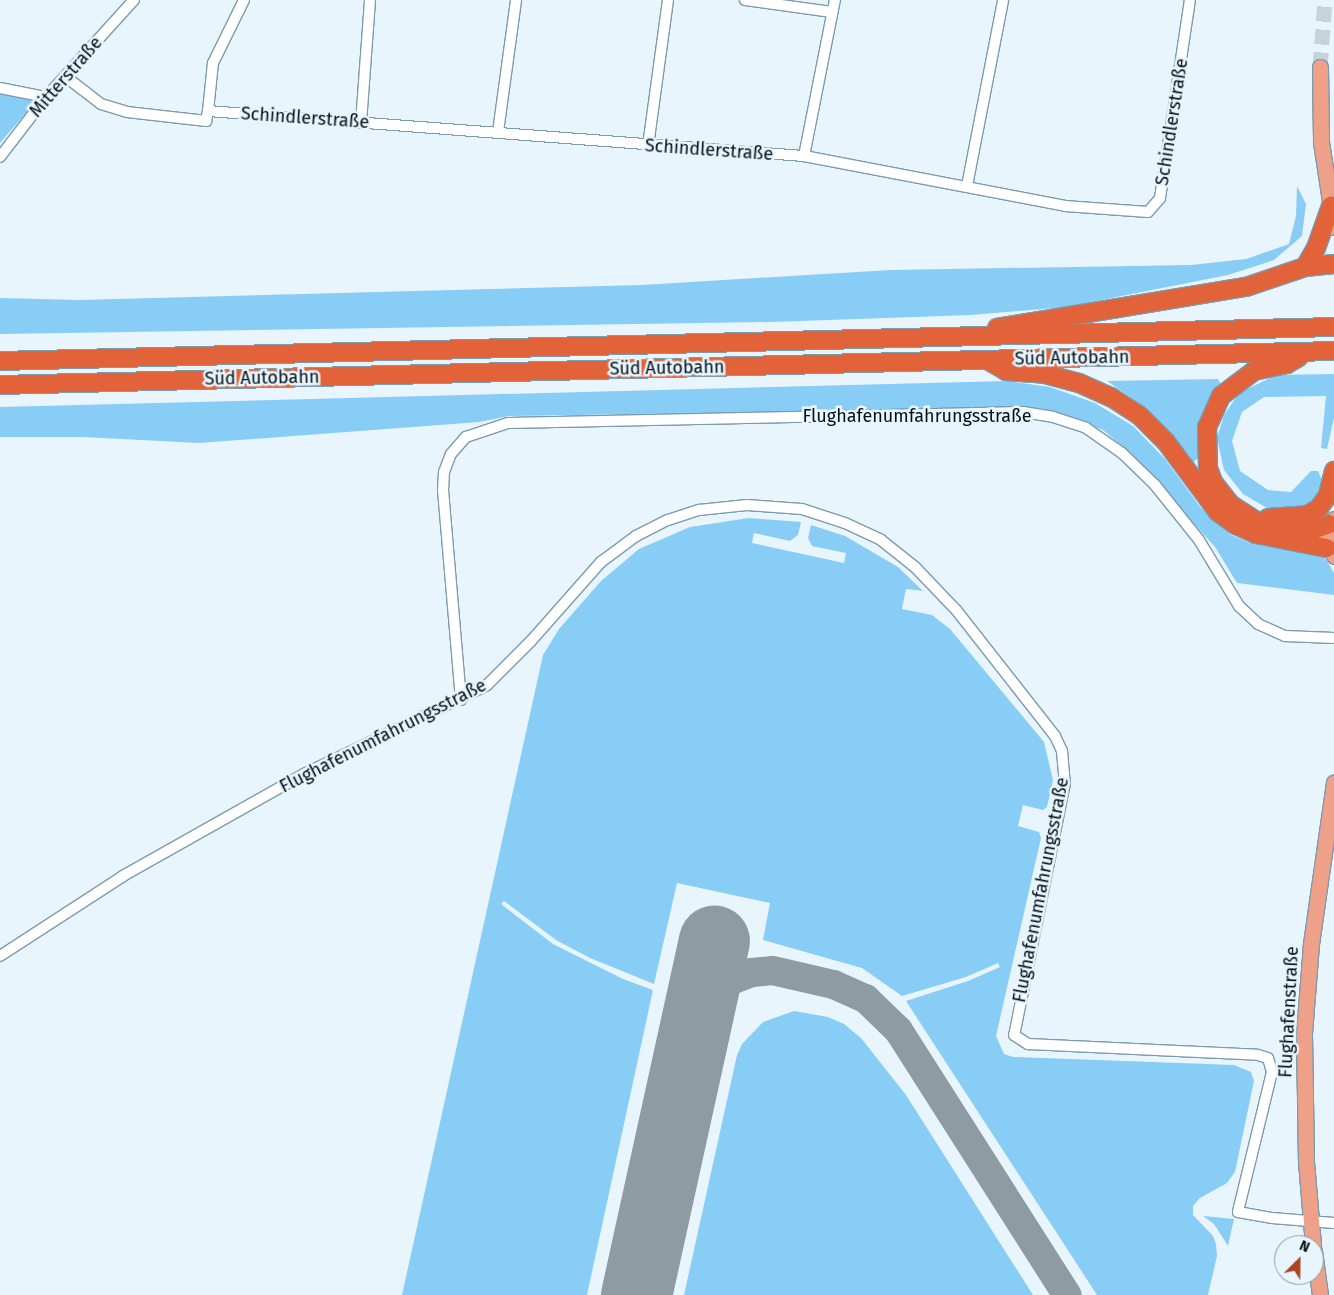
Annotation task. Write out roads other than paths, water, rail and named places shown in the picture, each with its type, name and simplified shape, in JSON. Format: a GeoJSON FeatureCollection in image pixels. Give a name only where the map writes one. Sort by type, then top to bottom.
{"type":"FeatureCollection","features":[{"type":"Feature","properties":{"kind":"highway"},"geometry":{"type":"LineString","coordinates":[[1305,267],[1320,240],[1331,206]]}},
{"type":"Feature","properties":{"kind":"highway"},"geometry":{"type":"LineString","coordinates":[[946,338],[1246,287],[1305,267],[1334,264]]}},
{"type":"Feature","properties":{"kind":"highway","name":"Süd Autobahn"},"geometry":{"type":"LineString","coordinates":[[0,361],[1333,327]]}},
{"type":"Feature","properties":{"kind":"highway","name":"Süd Autobahn"},"geometry":{"type":"LineString","coordinates":[[0,384],[1334,351]]}},
{"type":"Feature","properties":{"kind":"highway"},"geometry":{"type":"LineString","coordinates":[[1307,352],[1286,364],[1267,367],[1242,377],[1221,396],[1211,414],[1206,437],[1208,468],[1219,491],[1245,515],[1272,528],[1312,530],[1332,522]]}},
{"type":"Feature","properties":{"kind":"highway"},"geometry":{"type":"LineString","coordinates":[[986,360],[1006,371],[1054,376],[1079,383],[1111,397],[1139,415],[1166,442],[1218,512],[1236,525],[1256,534],[1331,552]]}},
{"type":"Feature","properties":{"kind":"highway"},"geometry":{"type":"LineString","coordinates":[[1245,515],[1276,520],[1307,515],[1322,505],[1334,471]]}},
{"type":"Feature","properties":{"kind":"main road"},"geometry":{"type":"LineString","coordinates":[[1320,67],[1321,142],[1334,227]]}},
{"type":"Feature","properties":{"kind":"main road"},"geometry":{"type":"LineString","coordinates":[[1331,552],[1325,538],[1332,522]]}},
{"type":"Feature","properties":{"kind":"main road","name":"Flughafenstraße"},"geometry":{"type":"LineString","coordinates":[[1312,1235],[1304,1033],[1311,944],[1334,783]]}},
{"type":"Feature","properties":{"kind":"street","name":"Mitterstraße"},"geometry":{"type":"LineString","coordinates":[[0,157],[46,97],[134,0]]}},
{"type":"Feature","properties":{"kind":"street"},"geometry":{"type":"LineString","coordinates":[[66,76],[102,104],[127,112],[206,121],[213,63],[244,0]]}},
{"type":"Feature","properties":{"kind":"street"},"geometry":{"type":"LineString","coordinates":[[361,123],[370,0]]}},
{"type":"Feature","properties":{"kind":"street"},"geometry":{"type":"LineString","coordinates":[[498,132],[516,0]]}},
{"type":"Feature","properties":{"kind":"street"},"geometry":{"type":"LineString","coordinates":[[648,146],[668,0]]}},
{"type":"Feature","properties":{"kind":"street"},"geometry":{"type":"LineString","coordinates":[[745,0],[832,12]]}},
{"type":"Feature","properties":{"kind":"street"},"geometry":{"type":"LineString","coordinates":[[804,156],[835,0]]}},
{"type":"Feature","properties":{"kind":"street"},"geometry":{"type":"LineString","coordinates":[[966,186],[1003,0]]}},
{"type":"Feature","properties":{"kind":"street","name":"Schindlerstraße"},"geometry":{"type":"LineString","coordinates":[[208,111],[498,132],[648,146],[804,156],[1065,206],[1148,212],[1154,209],[1160,198],[1190,0]]}},
{"type":"Feature","properties":{"kind":"street"},"geometry":{"type":"LineString","coordinates":[[0,88],[46,97]]}},
{"type":"Feature","properties":{"kind":"street","name":"Flughafenumfahrungsstraße"},"geometry":{"type":"LineString","coordinates":[[461,700],[443,491],[444,472],[451,454],[466,437],[508,423],[1023,412],[1053,417],[1086,428],[1122,453],[1155,485],[1199,540],[1239,606],[1258,624],[1285,636],[1334,638]]}},
{"type":"Feature","properties":{"kind":"street","name":"Flughafenumfahrungsstraße"},"geometry":{"type":"LineString","coordinates":[[0,956],[123,876],[296,779],[461,700],[498,677],[602,562],[636,536],[668,520],[699,510],[747,505],[802,509],[845,523],[881,540],[915,567],[957,611],[1055,736],[1066,765],[1065,783],[1014,1035],[1028,1044],[1258,1055],[1268,1058],[1272,1072],[1238,1212],[1310,1223]]}},
{"type":"Feature","properties":{"kind":"street"},"geometry":{"type":"LineString","coordinates":[[1310,1223],[1334,1224]]}},
{"type":"Feature","properties":{"kind":"tunnel"},"geometry":{"type":"LineString","coordinates":[[1320,67],[1325,0]]}}]}
